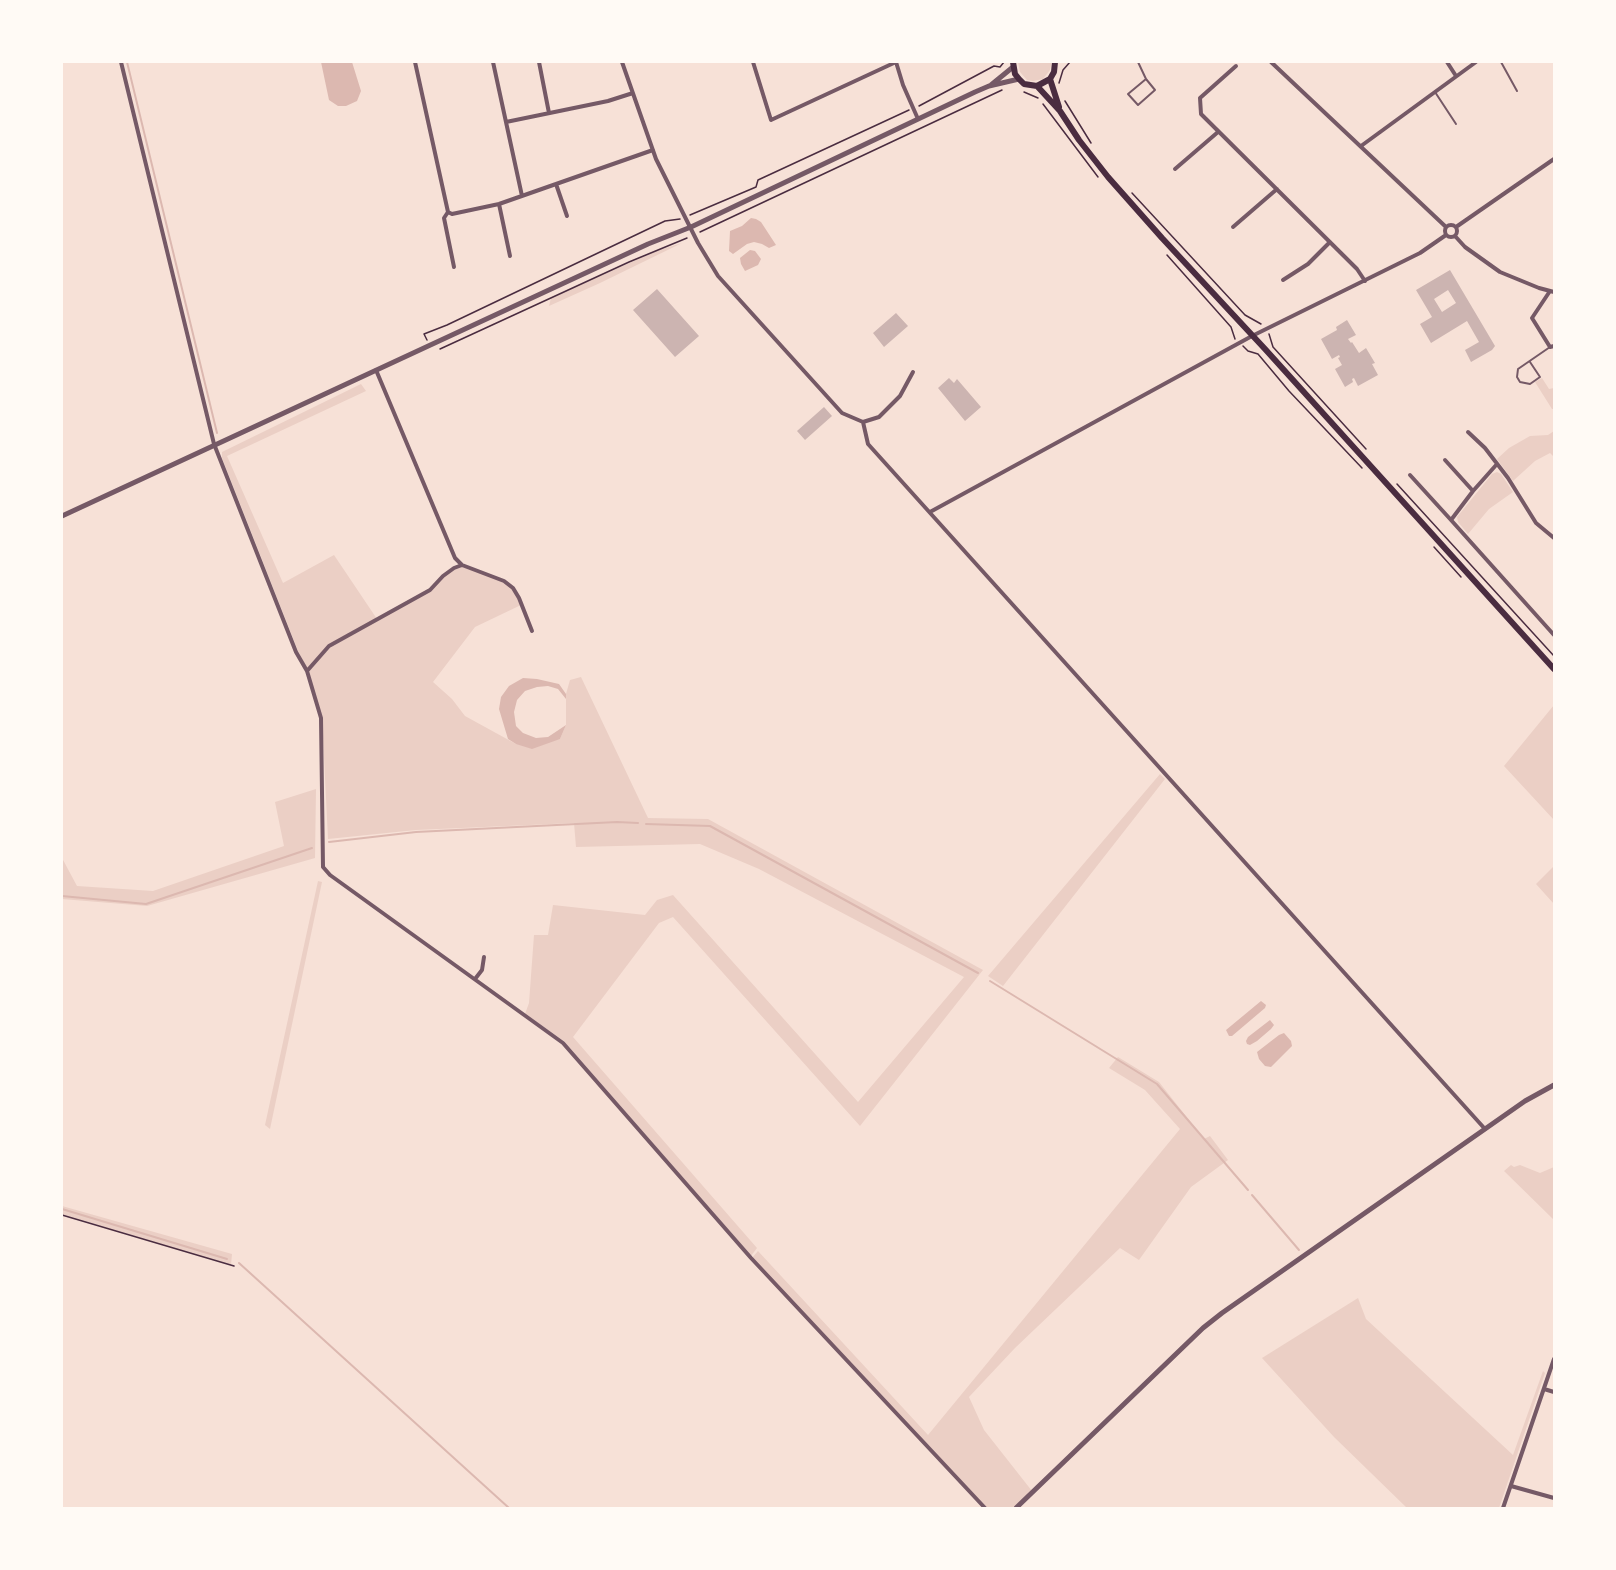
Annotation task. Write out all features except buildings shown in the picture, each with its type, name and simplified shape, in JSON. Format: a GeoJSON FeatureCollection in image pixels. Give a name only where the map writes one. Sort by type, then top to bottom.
{"type":"FeatureCollection","features":[{"type":"Feature","properties":{"kind":"main road"},"geometry":{"type":"LineString","coordinates":[[1013,64],[1018,79],[1024,84],[1037,86],[1050,79],[1054,72],[1055,62]]}},
{"type":"Feature","properties":{"kind":"main road"},"geometry":{"type":"LineString","coordinates":[[1050,79],[1060,111]]}},
{"type":"Feature","properties":{"kind":"main road"},"geometry":{"type":"LineString","coordinates":[[1037,86],[1060,111],[1108,177],[1554,669]]}},
{"type":"Feature","properties":{"kind":"street"},"geometry":{"type":"LineString","coordinates":[[121,62],[214,444],[296,652],[307,671],[321,718],[323,867],[563,1042],[751,1258],[985,1509]]}},
{"type":"Feature","properties":{"kind":"street"},"geometry":{"type":"LineString","coordinates":[[415,62],[448,212],[444,218],[454,267]]}},
{"type":"Feature","properties":{"kind":"street"},"geometry":{"type":"LineString","coordinates":[[493,62],[522,196]]}},
{"type":"Feature","properties":{"kind":"street"},"geometry":{"type":"LineString","coordinates":[[539,62],[549,113]]}},
{"type":"Feature","properties":{"kind":"street"},"geometry":{"type":"LineString","coordinates":[[622,62],[652,150],[718,276],[842,413],[863,422],[879,417],[900,396],[914,372]]}},
{"type":"Feature","properties":{"kind":"street"},"geometry":{"type":"LineString","coordinates":[[753,62],[771,120],[896,62],[918,120]]}},
{"type":"Feature","properties":{"kind":"street"},"geometry":{"type":"LineString","coordinates":[[1271,62],[1446,227],[1446,235]]}},
{"type":"Feature","properties":{"kind":"street"},"geometry":{"type":"LineString","coordinates":[[1447,62],[1456,76]]}},
{"type":"Feature","properties":{"kind":"street"},"geometry":{"type":"LineString","coordinates":[[1361,146],[1476,62]]}},
{"type":"Feature","properties":{"kind":"street"},"geometry":{"type":"LineString","coordinates":[[989,86],[1013,64]]}},
{"type":"Feature","properties":{"kind":"street"},"geometry":{"type":"LineString","coordinates":[[1236,66],[1200,98],[1201,114],[1357,268],[1365,281]]}},
{"type":"Feature","properties":{"kind":"street"},"geometry":{"type":"LineString","coordinates":[[62,516],[375,369],[637,249],[691,227],[784,181],[989,86],[1018,79]]}},
{"type":"Feature","properties":{"kind":"street"},"geometry":{"type":"LineString","coordinates":[[506,122],[608,101],[633,93]]}},
{"type":"Feature","properties":{"kind":"street"},"geometry":{"type":"LineString","coordinates":[[1175,169],[1218,132]]}},
{"type":"Feature","properties":{"kind":"street"},"geometry":{"type":"LineString","coordinates":[[448,212],[452,214],[499,204],[652,150]]}},
{"type":"Feature","properties":{"kind":"street"},"geometry":{"type":"LineString","coordinates":[[1446,227],[1453,225],[1456,227],[1554,159]]}},
{"type":"Feature","properties":{"kind":"street"},"geometry":{"type":"LineString","coordinates":[[556,184],[567,216]]}},
{"type":"Feature","properties":{"kind":"street"},"geometry":{"type":"LineString","coordinates":[[1233,227],[1277,189]]}},
{"type":"Feature","properties":{"kind":"street"},"geometry":{"type":"LineString","coordinates":[[499,204],[510,256]]}},
{"type":"Feature","properties":{"kind":"street"},"geometry":{"type":"LineString","coordinates":[[1455,236],[1456,227]]}},
{"type":"Feature","properties":{"kind":"street"},"geometry":{"type":"LineString","coordinates":[[1446,235],[1455,236]]}},
{"type":"Feature","properties":{"kind":"street"},"geometry":{"type":"LineString","coordinates":[[930,512],[1265,329],[1420,254],[1446,235]]}},
{"type":"Feature","properties":{"kind":"street"},"geometry":{"type":"LineString","coordinates":[[1455,236],[1465,247],[1500,272],[1552,292],[1532,318],[1552,347]]}},
{"type":"Feature","properties":{"kind":"street"},"geometry":{"type":"LineString","coordinates":[[1283,280],[1308,264],[1330,242]]}},
{"type":"Feature","properties":{"kind":"street"},"geometry":{"type":"LineString","coordinates":[[375,369],[455,558],[462,565],[504,581],[513,588],[532,631]]}},
{"type":"Feature","properties":{"kind":"street"},"geometry":{"type":"LineString","coordinates":[[863,422],[868,444],[1485,1129]]}},
{"type":"Feature","properties":{"kind":"street"},"geometry":{"type":"LineString","coordinates":[[1468,432],[1485,448],[1509,478],[1536,523],[1554,538]]}},
{"type":"Feature","properties":{"kind":"street"},"geometry":{"type":"LineString","coordinates":[[1445,460],[1473,491]]}},
{"type":"Feature","properties":{"kind":"street"},"geometry":{"type":"LineString","coordinates":[[1451,520],[1497,464]]}},
{"type":"Feature","properties":{"kind":"street"},"geometry":{"type":"LineString","coordinates":[[1410,475],[1554,635]]}},
{"type":"Feature","properties":{"kind":"street"},"geometry":{"type":"LineString","coordinates":[[307,671],[329,646],[430,590],[443,576],[462,565]]}},
{"type":"Feature","properties":{"kind":"street"},"geometry":{"type":"LineString","coordinates":[[476,979],[482,970],[484,957]]}},
{"type":"Feature","properties":{"kind":"street"},"geometry":{"type":"LineString","coordinates":[[1016,1509],[1203,1328],[1485,1129],[1554,1085]]}},
{"type":"Feature","properties":{"kind":"street"},"geometry":{"type":"LineString","coordinates":[[1503,1509],[1554,1359]]}},
{"type":"Feature","properties":{"kind":"street"},"geometry":{"type":"LineString","coordinates":[[1544,1389],[1554,1392]]}},
{"type":"Feature","properties":{"kind":"street"},"geometry":{"type":"LineString","coordinates":[[1511,1486],[1554,1498]]}},
{"type":"Feature","properties":{"kind":"lane"},"geometry":{"type":"LineString","coordinates":[[1138,62],[1146,79],[1155,90],[1138,105],[1128,94],[1146,79]]}},
{"type":"Feature","properties":{"kind":"lane"},"geometry":{"type":"LineString","coordinates":[[1501,62],[1517,91]]}},
{"type":"Feature","properties":{"kind":"lane"},"geometry":{"type":"LineString","coordinates":[[1435,92],[1456,124]]}},
{"type":"Feature","properties":{"kind":"lane"},"geometry":{"type":"LineString","coordinates":[[1530,362],[1540,377],[1530,384],[1520,382],[1517,377],[1518,369],[1552,347]]}},
{"type":"Feature","properties":{"kind":"path"},"geometry":{"type":"LineString","coordinates":[[428,345],[424,334],[665,221],[676,221],[756,187],[758,180],[930,102],[994,66],[1000,67],[1004,62]]}},
{"type":"Feature","properties":{"kind":"path"},"geometry":{"type":"LineString","coordinates":[[1059,88],[1063,70],[1069,62]]}},
{"type":"Feature","properties":{"kind":"path"},"geometry":{"type":"LineString","coordinates":[[448,345],[628,262],[695,235],[1010,87]]}},
{"type":"Feature","properties":{"kind":"path"},"geometry":{"type":"LineString","coordinates":[[1022,90],[1040,99],[1102,182]]}},
{"type":"Feature","properties":{"kind":"path"},"geometry":{"type":"LineString","coordinates":[[1063,96],[1091,144]]}},
{"type":"Feature","properties":{"kind":"path"},"geometry":{"type":"LineString","coordinates":[[1129,189],[1245,315],[1260,322],[1270,335],[1271,342],[1365,448]]}},
{"type":"Feature","properties":{"kind":"path"},"geometry":{"type":"LineString","coordinates":[[1167,254],[1231,327],[1239,343],[1248,351],[1258,354],[1289,391],[1362,468]]}},
{"type":"Feature","properties":{"kind":"path"},"geometry":{"type":"LineString","coordinates":[[1395,482],[1554,656]]}},
{"type":"Feature","properties":{"kind":"path"},"geometry":{"type":"LineString","coordinates":[[1430,543],[1460,577]]}},
{"type":"Feature","properties":{"kind":"path"},"geometry":{"type":"LineString","coordinates":[[62,1215],[234,1266]]}},
{"type":"Feature","properties":{"kind":"shaded area"},"geometry":{"type":"Polygon","coordinates":[[[321,62],[352,62],[361,91],[357,101],[346,106],[338,106],[329,100],[321,62]]]}},
{"type":"Feature","properties":{"kind":"shaded area"},"geometry":{"type":"Polygon","coordinates":[[[1018,62],[1051,62],[1051,65],[1043,79],[1033,81],[1027,80],[1020,72],[1018,62]]]}},
{"type":"Feature","properties":{"kind":"shaded area"},"geometry":{"type":"Polygon","coordinates":[[[751,218],[761,222],[776,245],[769,248],[754,242],[733,254],[729,251],[730,231],[742,226],[751,218]]]}},
{"type":"Feature","properties":{"kind":"shaded area"},"geometry":{"type":"Polygon","coordinates":[[[682,243],[549,306],[551,298],[656,251],[682,243]]]}},
{"type":"Feature","properties":{"kind":"shaded area"},"geometry":{"type":"Polygon","coordinates":[[[750,250],[755,251],[761,259],[758,265],[745,271],[740,258],[750,250]]]}},
{"type":"Feature","properties":{"kind":"shaded area"},"geometry":{"type":"Polygon","coordinates":[[[1542,378],[1549,389],[1554,388],[1554,409],[1535,382],[1542,378]]]}},
{"type":"Feature","properties":{"kind":"shaded area"},"geometry":{"type":"Polygon","coordinates":[[[361,384],[366,391],[227,456],[283,583],[334,555],[377,619],[329,645],[307,669],[222,458],[222,452],[361,384]]]}},
{"type":"Feature","properties":{"kind":"shaded area"},"geometry":{"type":"Polygon","coordinates":[[[1554,431],[1554,457],[1550,453],[1535,461],[1513,481],[1497,459],[1509,448],[1530,436],[1548,435],[1554,431]]]}},
{"type":"Feature","properties":{"kind":"shaded area"},"geometry":{"type":"Polygon","coordinates":[[[1497,472],[1501,474],[1513,492],[1489,509],[1468,534],[1458,522],[1457,517],[1492,474],[1497,472]]]}},
{"type":"Feature","properties":{"kind":"shaded area"},"geometry":{"type":"Polygon","coordinates":[[[462,566],[503,581],[512,589],[521,605],[475,627],[433,682],[452,699],[465,716],[516,744],[560,739],[566,725],[566,694],[570,680],[581,677],[648,818],[708,819],[983,970],[860,1126],[673,917],[659,923],[573,1037],[757,1248],[751,1256],[564,1041],[525,1014],[529,1003],[534,935],[548,935],[553,905],[645,915],[657,900],[673,895],[858,1102],[964,977],[759,869],[700,844],[576,847],[574,823],[416,830],[328,839],[322,717],[308,671],[331,647],[431,590],[444,576],[462,566]]]}},
{"type":"Feature","properties":{"kind":"shaded area"},"geometry":{"type":"Polygon","coordinates":[[[523,678],[559,684],[566,694],[566,699],[558,689],[548,686],[537,687],[525,691],[517,700],[514,712],[516,726],[523,733],[536,738],[548,737],[566,725],[560,739],[532,749],[508,739],[499,709],[501,697],[509,686],[523,678]]]}},
{"type":"Feature","properties":{"kind":"shaded area"},"geometry":{"type":"Polygon","coordinates":[[[1554,705],[1554,820],[1504,766],[1554,705]]]}},
{"type":"Feature","properties":{"kind":"shaded area"},"geometry":{"type":"Polygon","coordinates":[[[1160,774],[1165,779],[1003,986],[988,976],[1160,774]]]}},
{"type":"Feature","properties":{"kind":"shaded area"},"geometry":{"type":"Polygon","coordinates":[[[316,789],[315,858],[147,906],[62,899],[62,858],[77,886],[153,891],[284,846],[275,802],[316,789]]]}},
{"type":"Feature","properties":{"kind":"shaded area"},"geometry":{"type":"Polygon","coordinates":[[[1554,866],[1554,904],[1536,884],[1554,866]]]}},
{"type":"Feature","properties":{"kind":"shaded area"},"geometry":{"type":"Polygon","coordinates":[[[318,881],[322,882],[270,1129],[265,1125],[318,881]]]}},
{"type":"Feature","properties":{"kind":"shaded area"},"geometry":{"type":"Polygon","coordinates":[[[1261,1001],[1266,1005],[1265,1008],[1232,1036],[1229,1036],[1226,1030],[1261,1001]]]}},
{"type":"Feature","properties":{"kind":"shaded area"},"geometry":{"type":"Polygon","coordinates":[[[1270,1020],[1274,1025],[1271,1029],[1257,1041],[1250,1045],[1247,1044],[1248,1037],[1270,1020]]]}},
{"type":"Feature","properties":{"kind":"shaded area"},"geometry":{"type":"Polygon","coordinates":[[[1284,1033],[1292,1046],[1271,1067],[1265,1066],[1257,1052],[1284,1033]]]}},
{"type":"Feature","properties":{"kind":"shaded area"},"geometry":{"type":"Polygon","coordinates":[[[1118,1057],[1159,1082],[1204,1139],[1210,1136],[1228,1160],[1191,1187],[1139,1260],[1120,1248],[1015,1348],[969,1397],[984,1430],[1032,1491],[1013,1508],[987,1508],[752,1258],[758,1251],[928,1435],[1180,1129],[1145,1090],[1109,1068],[1118,1057]]]}},
{"type":"Feature","properties":{"kind":"shaded area"},"geometry":{"type":"Polygon","coordinates":[[[1511,1165],[1514,1167],[1520,1165],[1540,1173],[1554,1167],[1554,1220],[1504,1171],[1511,1165]]]}},
{"type":"Feature","properties":{"kind":"shaded area"},"geometry":{"type":"Polygon","coordinates":[[[62,1206],[232,1254],[231,1265],[62,1214],[62,1206]]]}},
{"type":"Feature","properties":{"kind":"shaded area"},"geometry":{"type":"Polygon","coordinates":[[[1358,1298],[1366,1319],[1513,1455],[1543,1371],[1545,1373],[1499,1508],[1407,1508],[1334,1437],[1262,1358],[1358,1298]]]}},
{"type":"Feature","properties":{"kind":"waterway"},"geometry":{"type":"LineString","coordinates":[[127,62],[217,433]]}},
{"type":"Feature","properties":{"kind":"waterway"},"geometry":{"type":"LineString","coordinates":[[329,842],[416,832],[617,822],[638,823]]}},
{"type":"Feature","properties":{"kind":"waterway"},"geometry":{"type":"LineString","coordinates":[[646,824],[710,826],[978,973]]}},
{"type":"Feature","properties":{"kind":"waterway"},"geometry":{"type":"LineString","coordinates":[[62,896],[146,904],[312,848]]}},
{"type":"Feature","properties":{"kind":"waterway"},"geometry":{"type":"LineString","coordinates":[[990,981],[1157,1084],[1248,1190]]}},
{"type":"Feature","properties":{"kind":"waterway"},"geometry":{"type":"LineString","coordinates":[[1252,1195],[1299,1250]]}},
{"type":"Feature","properties":{"kind":"waterway"},"geometry":{"type":"LineString","coordinates":[[62,1209],[227,1259]]}},
{"type":"Feature","properties":{"kind":"waterway"},"geometry":{"type":"LineString","coordinates":[[239,1263],[509,1508]]}}]}
